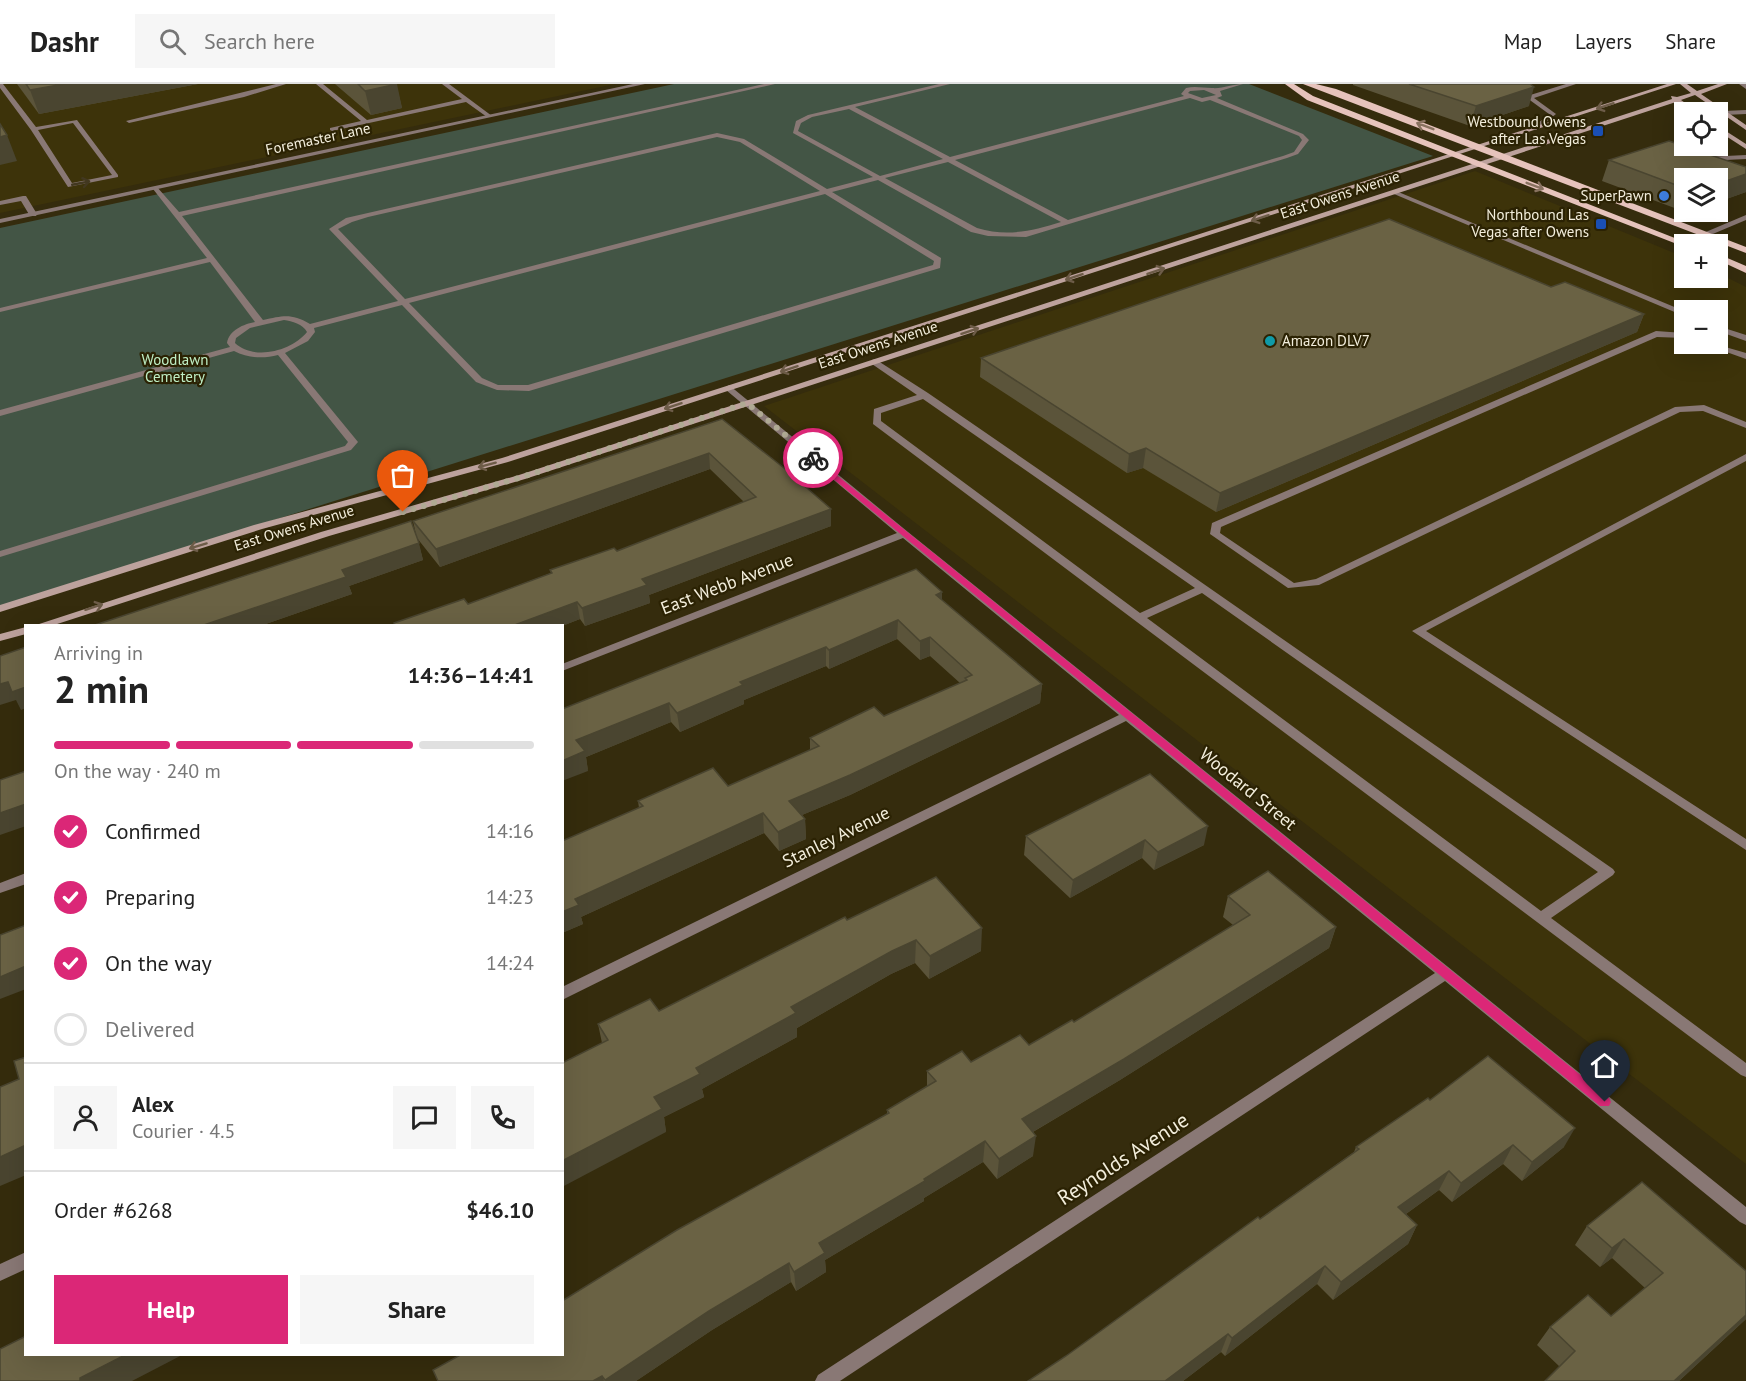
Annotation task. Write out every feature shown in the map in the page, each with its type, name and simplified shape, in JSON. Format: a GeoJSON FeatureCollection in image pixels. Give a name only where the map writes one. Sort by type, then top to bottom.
{"type":"FeatureCollection","features":[{"type":"Feature","properties":{"kind":"main road"},"geometry":{"type":"LineString","coordinates":[[1289,84],[1310,98],[1674,240]]}},
{"type":"Feature","properties":{"kind":"main road"},"geometry":{"type":"LineString","coordinates":[[1307,84],[1333,91],[1705,234]]}},
{"type":"Feature","properties":{"kind":"main road","name":"East Owens Avenue"},"geometry":{"type":"LineString","coordinates":[[0,609],[258,528],[505,460],[1456,155],[1658,86],[1673,84]]}},
{"type":"Feature","properties":{"kind":"main road"},"geometry":{"type":"LineString","coordinates":[[1683,84],[1709,102]]}},
{"type":"Feature","properties":{"kind":"main road","name":"East Owens Avenue"},"geometry":{"type":"LineString","coordinates":[[44,624],[325,534],[522,477],[1724,84]]}},
{"type":"Feature","properties":{"kind":"main road"},"geometry":{"type":"LineString","coordinates":[[1658,86],[1680,102]]}},
{"type":"Feature","properties":{"kind":"main road"},"geometry":{"type":"LineString","coordinates":[[1728,116],[1746,128]]}},
{"type":"Feature","properties":{"kind":"main road"},"geometry":{"type":"LineString","coordinates":[[1728,135],[1746,147]]}},
{"type":"Feature","properties":{"kind":"main road"},"geometry":{"type":"LineString","coordinates":[[1728,243],[1746,250]]}},
{"type":"Feature","properties":{"kind":"main road"},"geometry":{"type":"LineString","coordinates":[[1728,262],[1746,270]]}},
{"type":"Feature","properties":{"kind":"main road"},"geometry":{"type":"LineString","coordinates":[[0,638],[24,631]]}},
{"type":"Feature","properties":{"kind":"street"},"geometry":{"type":"LineString","coordinates":[[0,84],[34,129],[69,186],[116,176],[75,121],[34,129]]}},
{"type":"Feature","properties":{"kind":"street"},"geometry":{"type":"LineString","coordinates":[[129,121],[283,84]]}},
{"type":"Feature","properties":{"kind":"street"},"geometry":{"type":"LineString","coordinates":[[319,84],[366,122]]}},
{"type":"Feature","properties":{"kind":"street"},"geometry":{"type":"LineString","coordinates":[[445,84],[489,116]]}},
{"type":"Feature","properties":{"kind":"street","name":"Foremaster Lane"},"geometry":{"type":"LineString","coordinates":[[0,221],[642,84]]}},
{"type":"Feature","properties":{"kind":"street"},"geometry":{"type":"LineString","coordinates":[[177,216],[772,84]]}},
{"type":"Feature","properties":{"kind":"street"},"geometry":{"type":"LineString","coordinates":[[947,84],[804,119],[798,122],[795,132],[974,231],[988,234],[1026,235],[1285,157],[1303,147],[1306,140],[1301,135],[1213,99],[1186,91]]}},
{"type":"Feature","properties":{"kind":"street"},"geometry":{"type":"LineString","coordinates":[[234,348],[231,343],[232,337],[247,326],[259,321],[284,318],[296,320],[309,327],[951,160],[1186,91],[1204,88],[1214,90],[1240,84]]}},
{"type":"Feature","properties":{"kind":"street"},"geometry":{"type":"LineString","coordinates":[[1533,129],[1553,114],[1529,97],[1573,84]]}},
{"type":"Feature","properties":{"kind":"street"},"geometry":{"type":"LineString","coordinates":[[1742,84],[1746,87]]}},
{"type":"Feature","properties":{"kind":"street"},"geometry":{"type":"LineString","coordinates":[[1213,99],[1219,94],[1214,90]]}},
{"type":"Feature","properties":{"kind":"street"},"geometry":{"type":"LineString","coordinates":[[332,129],[466,100]]}},
{"type":"Feature","properties":{"kind":"street"},"geometry":{"type":"LineString","coordinates":[[850,106],[1068,223]]}},
{"type":"Feature","properties":{"kind":"street"},"geometry":{"type":"LineString","coordinates":[[1728,113],[1746,112]]}},
{"type":"Feature","properties":{"kind":"street"},"geometry":{"type":"LineString","coordinates":[[710,136],[730,136],[742,140],[938,260],[937,266],[529,388],[504,390],[489,387],[479,380],[404,302],[333,229],[349,220],[366,215],[710,136]]}},
{"type":"Feature","properties":{"kind":"street"},"geometry":{"type":"LineString","coordinates":[[1721,168],[1704,159],[1746,157]]}},
{"type":"Feature","properties":{"kind":"street"},"geometry":{"type":"LineString","coordinates":[[155,188],[259,321]]}},
{"type":"Feature","properties":{"kind":"street"},"geometry":{"type":"LineString","coordinates":[[1396,193],[1674,310]]}},
{"type":"Feature","properties":{"kind":"street"},"geometry":{"type":"LineString","coordinates":[[0,203],[23,198],[33,214]]}},
{"type":"Feature","properties":{"kind":"street"},"geometry":{"type":"LineString","coordinates":[[1705,234],[1746,217]]}},
{"type":"Feature","properties":{"kind":"street"},"geometry":{"type":"LineString","coordinates":[[0,310],[210,260]]}},
{"type":"Feature","properties":{"kind":"street"},"geometry":{"type":"LineString","coordinates":[[0,413],[234,348],[252,354],[280,352],[302,343],[311,332],[309,327]]}},
{"type":"Feature","properties":{"kind":"street"},"geometry":{"type":"LineString","coordinates":[[1728,332],[1746,338]]}},
{"type":"Feature","properties":{"kind":"street"},"geometry":{"type":"LineString","coordinates":[[1674,335],[1656,334],[1216,525],[1215,534],[1292,586],[1319,582],[1678,409],[1704,408],[1746,425]]}},
{"type":"Feature","properties":{"kind":"street"},"geometry":{"type":"LineString","coordinates":[[1728,350],[1746,356]]}},
{"type":"Feature","properties":{"kind":"street"},"geometry":{"type":"LineString","coordinates":[[0,554],[348,448],[353,442],[280,352]]}},
{"type":"Feature","properties":{"kind":"street"},"geometry":{"type":"LineString","coordinates":[[875,362],[1608,872],[1541,918]]}},
{"type":"Feature","properties":{"kind":"street","name":"Woodard Street"},"geometry":{"type":"LineString","coordinates":[[729,388],[904,534],[1746,1217]]}},
{"type":"Feature","properties":{"kind":"street"},"geometry":{"type":"LineString","coordinates":[[925,395],[876,411],[876,422],[1746,1071]]}},
{"type":"Feature","properties":{"kind":"street"},"geometry":{"type":"LineString","coordinates":[[1746,458],[1418,631],[1746,845]]}},
{"type":"Feature","properties":{"kind":"street","name":"East Webb Avenue"},"geometry":{"type":"LineString","coordinates":[[564,667],[904,534]]}},
{"type":"Feature","properties":{"kind":"street"},"geometry":{"type":"LineString","coordinates":[[1140,617],[1202,589]]}},
{"type":"Feature","properties":{"kind":"street","name":"Stanley Avenue"},"geometry":{"type":"LineString","coordinates":[[564,993],[1128,715]]}},
{"type":"Feature","properties":{"kind":"street"},"geometry":{"type":"LineString","coordinates":[[0,888],[24,879]]}},
{"type":"Feature","properties":{"kind":"street","name":"Reynolds Avenue"},"geometry":{"type":"LineString","coordinates":[[824,1381],[1446,973]]}},
{"type":"Feature","properties":{"kind":"street"},"geometry":{"type":"LineString","coordinates":[[0,1273],[24,1261]]}},
{"type":"Feature","properties":{"kind":"shaded area"},"geometry":{"type":"Polygon","coordinates":[[[0,84],[615,84],[0,213],[0,84]]]}},
{"type":"Feature","properties":{"kind":"shaded area"},"geometry":{"type":"Polygon","coordinates":[[[1475,171],[1674,253],[1674,288],[1728,288],[1728,278],[1746,287],[1746,1164],[764,406],[1475,171]]]}},
{"type":"Feature","properties":{"kind":"green space","name":"Woodlawn Cemetery"},"geometry":{"type":"Polygon","coordinates":[[[674,84],[1249,84],[1433,156],[0,606],[0,228],[674,84]]]}},
{"type":"Feature","properties":{"kind":"building"},"geometry":{"type":"Polygon","coordinates":[[[26,84],[64,84],[30,90],[26,84]]]}},
{"type":"Feature","properties":{"kind":"building"},"geometry":{"type":"Polygon","coordinates":[[[358,84],[397,84],[365,91],[358,84]]]}},
{"type":"Feature","properties":{"kind":"building"},"geometry":{"type":"Polygon","coordinates":[[[1409,84],[1530,84],[1534,87],[1476,106],[1409,84]]]}},
{"type":"Feature","properties":{"kind":"building"},"geometry":{"type":"Polygon","coordinates":[[[0,124],[7,135],[0,137],[0,124]]]}},
{"type":"Feature","properties":{"kind":"building"},"geometry":{"type":"Polygon","coordinates":[[[1669,141],[1674,143],[1674,156],[1713,156],[1746,167],[1746,174],[1728,180],[1728,168],[1674,168],[1674,184],[1609,160],[1669,141]]]}},
{"type":"Feature","properties":{"kind":"building","name":"Amazon DLV7"},"geometry":{"type":"Polygon","coordinates":[[[1389,219],[1551,287],[1565,282],[1644,314],[1220,493],[1146,448],[1129,454],[981,358],[1389,219]]]}},
{"type":"Feature","properties":{"kind":"building"},"geometry":{"type":"Polygon","coordinates":[[[722,419],[831,509],[642,579],[647,585],[582,608],[577,602],[517,624],[394,623],[464,599],[468,604],[552,573],[550,570],[614,548],[617,551],[756,497],[709,453],[436,549],[413,521],[722,419]]]}},
{"type":"Feature","properties":{"kind":"building"},"geometry":{"type":"Polygon","coordinates":[[[411,521],[419,543],[342,570],[346,577],[207,624],[98,624],[411,521]]]}},
{"type":"Feature","properties":{"kind":"building"},"geometry":{"type":"Polygon","coordinates":[[[916,569],[942,592],[936,595],[1042,684],[850,775],[789,801],[805,819],[778,832],[763,813],[575,899],[579,905],[564,911],[564,840],[643,806],[638,801],[713,768],[728,786],[819,746],[810,738],[874,707],[884,716],[967,680],[965,678],[972,675],[930,637],[920,641],[898,620],[829,650],[826,647],[740,682],[743,685],[677,713],[669,703],[576,740],[585,751],[564,760],[564,708],[916,569]]]}},
{"type":"Feature","properties":{"kind":"building"},"geometry":{"type":"Polygon","coordinates":[[[24,648],[24,688],[12,692],[8,682],[0,684],[0,656],[24,648]]]}},
{"type":"Feature","properties":{"kind":"building"},"geometry":{"type":"Polygon","coordinates":[[[24,772],[24,805],[0,813],[0,780],[24,772]]]}},
{"type":"Feature","properties":{"kind":"building"},"geometry":{"type":"Polygon","coordinates":[[[1150,774],[1208,826],[1158,852],[1145,840],[1073,880],[1026,836],[1150,774]]]}},
{"type":"Feature","properties":{"kind":"building"},"geometry":{"type":"Polygon","coordinates":[[[1268,871],[1336,927],[1124,1059],[1022,1119],[1036,1136],[999,1159],[985,1141],[924,1179],[925,1181],[819,1243],[825,1253],[794,1272],[789,1263],[709,1311],[605,1380],[602,1376],[593,1381],[438,1381],[433,1370],[458,1356],[564,1356],[564,1300],[677,1230],[889,1113],[887,1110],[936,1081],[927,1071],[962,1051],[971,1062],[1020,1035],[1029,1045],[1072,1020],[1074,1022],[1250,915],[1228,896],[1268,871]]]}},
{"type":"Feature","properties":{"kind":"building"},"geometry":{"type":"Polygon","coordinates":[[[936,877],[982,928],[930,956],[916,940],[791,1007],[796,1013],[696,1068],[700,1074],[654,1097],[662,1109],[564,1160],[564,1062],[608,1040],[598,1024],[650,999],[659,1011],[845,917],[847,920],[936,877]]]}},
{"type":"Feature","properties":{"kind":"building"},"geometry":{"type":"Polygon","coordinates":[[[24,926],[24,967],[0,977],[0,935],[24,926]]]}},
{"type":"Feature","properties":{"kind":"building"},"geometry":{"type":"Polygon","coordinates":[[[1488,1056],[1575,1128],[1532,1162],[1513,1145],[1461,1183],[1449,1171],[1398,1207],[1417,1225],[1341,1282],[1325,1266],[1232,1338],[1228,1334],[1165,1381],[1028,1381],[1258,1217],[1260,1219],[1359,1149],[1356,1147],[1428,1098],[1430,1100],[1488,1056]]]}},
{"type":"Feature","properties":{"kind":"building"},"geometry":{"type":"Polygon","coordinates":[[[24,1058],[24,1146],[0,1157],[0,1087],[19,1079],[14,1061],[24,1058]]]}},
{"type":"Feature","properties":{"kind":"building"},"geometry":{"type":"Polygon","coordinates":[[[1642,1182],[1746,1271],[1746,1315],[1674,1381],[1545,1381],[1575,1351],[1550,1327],[1588,1295],[1611,1316],[1663,1273],[1624,1239],[1612,1248],[1587,1226],[1642,1182]]]}},
{"type":"Feature","properties":{"kind":"building"},"geometry":{"type":"Polygon","coordinates":[[[24,1337],[24,1356],[123,1356],[80,1378],[80,1381],[0,1381],[0,1349],[24,1337]]]}},
{"type":"Feature","properties":{"kind":"way so far"},"geometry":{"type":"LineString","coordinates":[[403,512],[522,477],[747,403],[813,458]]}},
{"type":"Feature","properties":{"kind":"place","name":"Westbound Owens after Las Vegas"},"geometry":{"type":"Point","coordinates":[1598,131]}},
{"type":"Feature","properties":{"kind":"place","name":"SuperPawn"},"geometry":{"type":"Point","coordinates":[1664,196]}},
{"type":"Feature","properties":{"kind":"place","name":"Northbound Las Vegas after Owens"},"geometry":{"type":"Point","coordinates":[1601,224]}},
{"type":"Feature","properties":{"kind":"place","name":"Amazon DLV7"},"geometry":{"type":"Point","coordinates":[1270,341]}},
{"type":"Feature","properties":{"kind":"route"},"geometry":{"type":"LineString","coordinates":[[813,458],[1605,1102]]}}]}
